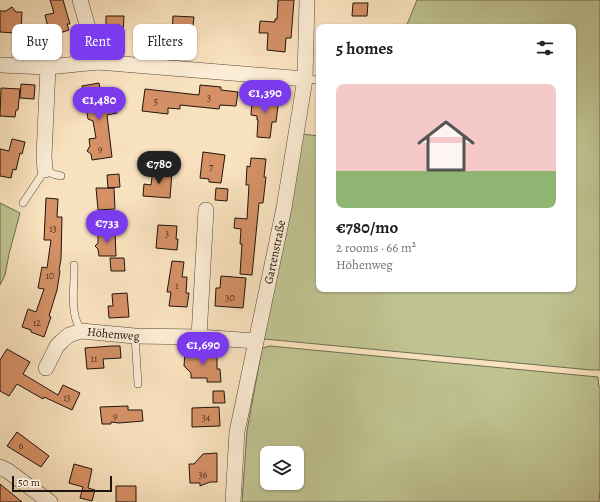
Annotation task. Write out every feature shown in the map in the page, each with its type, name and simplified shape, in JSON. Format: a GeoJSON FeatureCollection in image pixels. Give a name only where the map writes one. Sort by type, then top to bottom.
{"type":"FeatureCollection","features":[{"type":"Feature","properties":{"kind":"street"},"geometry":{"type":"LineString","coordinates":[[80,0],[98,62]]}},
{"type":"Feature","properties":{"kind":"street","name":"Gartenstraße"},"geometry":{"type":"LineString","coordinates":[[233,502],[237,432],[312,79],[307,0]]}},
{"type":"Feature","properties":{"kind":"street"},"geometry":{"type":"LineString","coordinates":[[0,65],[48,67],[98,62],[312,79]]}},
{"type":"Feature","properties":{"kind":"street"},"geometry":{"type":"LineString","coordinates":[[45,170],[44,156],[48,67]]}},
{"type":"Feature","properties":{"kind":"street"},"geometry":{"type":"LineString","coordinates":[[199,337],[206,210]]}},
{"type":"Feature","properties":{"kind":"street","name":"Höhenweg"},"geometry":{"type":"LineString","coordinates":[[46,368],[57,346],[69,335],[81,331],[135,336],[199,337],[256,341]]}},
{"type":"Feature","properties":{"kind":"street"},"geometry":{"type":"LineString","coordinates":[[0,467],[8,470],[50,502]]}},
{"type":"Feature","properties":{"kind":"lane"},"geometry":{"type":"LineString","coordinates":[[23,203],[45,170],[61,176]]}},
{"type":"Feature","properties":{"kind":"lane"},"geometry":{"type":"LineString","coordinates":[[74,265],[75,280],[73,302],[75,317],[81,331]]}},
{"type":"Feature","properties":{"kind":"lane"},"geometry":{"type":"LineString","coordinates":[[135,336],[138,384]]}},
{"type":"Feature","properties":{"kind":"green space"},"geometry":{"type":"Polygon","coordinates":[[[417,0],[600,0],[600,370],[264,339],[302,134],[316,136],[316,292],[576,292],[576,24],[407,24],[417,0]]]}},
{"type":"Feature","properties":{"kind":"green space"},"geometry":{"type":"Polygon","coordinates":[[[0,203],[20,213],[5,275],[0,285],[0,203]]]}},
{"type":"Feature","properties":{"kind":"green space"},"geometry":{"type":"Polygon","coordinates":[[[270,346],[598,377],[600,387],[599,502],[242,502],[247,431],[262,348],[270,346]]]}},
{"type":"Feature","properties":{"kind":"building"},"geometry":{"type":"Polygon","coordinates":[[[50,0],[63,0],[70,24],[67,24],[69,30],[62,32],[62,24],[47,24],[45,15],[54,13],[50,0]]]}},
{"type":"Feature","properties":{"kind":"building"},"geometry":{"type":"Polygon","coordinates":[[[278,0],[294,0],[291,38],[286,38],[285,52],[267,50],[268,33],[259,33],[260,21],[275,22],[275,19],[277,19],[278,0]]]}},
{"type":"Feature","properties":{"kind":"building"},"geometry":{"type":"Polygon","coordinates":[[[353,3],[368,3],[367,16],[352,16],[353,3]]]}},
{"type":"Feature","properties":{"kind":"building"},"geometry":{"type":"Polygon","coordinates":[[[12,7],[16,12],[22,12],[21,24],[12,24],[12,33],[0,32],[0,11],[6,11],[12,7]]]}},
{"type":"Feature","properties":{"kind":"building"},"geometry":{"type":"Polygon","coordinates":[[[106,16],[124,16],[124,24],[106,24],[106,16]]]}},
{"type":"Feature","properties":{"kind":"building"},"geometry":{"type":"Polygon","coordinates":[[[173,16],[194,17],[193,24],[173,24],[173,16]]]}},
{"type":"Feature","properties":{"kind":"building"},"geometry":{"type":"Polygon","coordinates":[[[99,83],[102,100],[114,98],[117,113],[107,115],[112,157],[92,160],[91,154],[87,151],[90,146],[89,139],[96,138],[93,121],[88,119],[82,86],[99,83]]]}},
{"type":"Feature","properties":{"kind":"building"},"geometry":{"type":"Polygon","coordinates":[[[21,84],[35,85],[34,99],[20,98],[21,84]]]}},
{"type":"Feature","properties":{"kind":"building"},"geometry":{"type":"Polygon","coordinates":[[[200,85],[221,87],[221,90],[238,92],[236,106],[220,105],[219,109],[180,105],[180,109],[168,108],[168,114],[142,111],[145,89],[199,95],[200,85]]]}},
{"type":"Feature","properties":{"kind":"building"},"geometry":{"type":"Polygon","coordinates":[[[1,88],[20,89],[18,110],[16,110],[15,117],[0,116],[1,88]]]}},
{"type":"Feature","properties":{"kind":"building"},"geometry":{"type":"Polygon","coordinates":[[[259,96],[279,98],[276,122],[272,122],[270,138],[257,137],[257,116],[251,115],[252,99],[259,100],[259,96]]]}},
{"type":"Feature","properties":{"kind":"building"},"geometry":{"type":"Polygon","coordinates":[[[12,139],[25,142],[22,154],[20,153],[16,170],[13,169],[11,178],[0,176],[0,149],[9,151],[12,139]]]}},
{"type":"Feature","properties":{"kind":"building"},"geometry":{"type":"Polygon","coordinates":[[[203,152],[225,155],[221,183],[209,182],[209,179],[200,178],[203,152]]]}},
{"type":"Feature","properties":{"kind":"building"},"geometry":{"type":"Polygon","coordinates":[[[251,158],[266,159],[264,177],[266,177],[263,203],[259,203],[252,275],[240,274],[242,244],[240,244],[241,229],[234,228],[235,218],[247,219],[249,185],[246,185],[247,166],[250,167],[251,158]]]}},
{"type":"Feature","properties":{"kind":"building"},"geometry":{"type":"Polygon","coordinates":[[[153,170],[172,172],[170,198],[143,196],[144,184],[151,185],[153,170]]]}},
{"type":"Feature","properties":{"kind":"building"},"geometry":{"type":"Polygon","coordinates":[[[119,174],[120,187],[108,188],[107,175],[119,174]]]}},
{"type":"Feature","properties":{"kind":"building"},"geometry":{"type":"Polygon","coordinates":[[[96,188],[114,188],[115,209],[98,210],[96,188]]]}},
{"type":"Feature","properties":{"kind":"building"},"geometry":{"type":"Polygon","coordinates":[[[216,188],[228,189],[227,201],[215,200],[216,188]]]}},
{"type":"Feature","properties":{"kind":"building"},"geometry":{"type":"Polygon","coordinates":[[[46,198],[58,199],[57,217],[62,217],[60,271],[57,290],[49,316],[51,317],[44,337],[22,327],[28,309],[36,312],[44,289],[38,288],[42,267],[47,268],[51,240],[44,240],[46,198]]]}},
{"type":"Feature","properties":{"kind":"building"},"geometry":{"type":"Polygon","coordinates":[[[158,225],[177,226],[177,250],[156,248],[158,225]]]}},
{"type":"Feature","properties":{"kind":"building"},"geometry":{"type":"Polygon","coordinates":[[[115,231],[116,256],[99,256],[98,249],[95,246],[98,243],[98,232],[115,231]]]}},
{"type":"Feature","properties":{"kind":"building"},"geometry":{"type":"Polygon","coordinates":[[[110,258],[124,258],[125,271],[111,271],[110,258]]]}},
{"type":"Feature","properties":{"kind":"building"},"geometry":{"type":"Polygon","coordinates":[[[172,261],[184,262],[182,277],[187,277],[186,293],[189,293],[187,307],[169,306],[171,292],[167,292],[172,261]]]}},
{"type":"Feature","properties":{"kind":"building"},"geometry":{"type":"Polygon","coordinates":[[[221,276],[246,278],[243,308],[215,306],[216,288],[220,288],[221,276]]]}},
{"type":"Feature","properties":{"kind":"building"},"geometry":{"type":"Polygon","coordinates":[[[127,293],[129,317],[109,318],[108,306],[113,306],[112,294],[127,293]]]}},
{"type":"Feature","properties":{"kind":"building"},"geometry":{"type":"Polygon","coordinates":[[[120,346],[121,358],[103,359],[104,368],[87,369],[85,348],[120,346]]]}},
{"type":"Feature","properties":{"kind":"building"},"geometry":{"type":"Polygon","coordinates":[[[7,349],[30,362],[23,374],[58,395],[63,385],[80,393],[72,410],[44,397],[43,399],[17,384],[9,396],[0,391],[0,360],[7,349]]]}},
{"type":"Feature","properties":{"kind":"building"},"geometry":{"type":"Polygon","coordinates":[[[185,352],[207,352],[207,355],[217,355],[217,369],[220,369],[221,382],[207,382],[207,378],[191,378],[191,373],[184,366],[185,352]]]}},
{"type":"Feature","properties":{"kind":"building"},"geometry":{"type":"Polygon","coordinates":[[[213,391],[224,391],[225,403],[213,403],[213,391]]]}},
{"type":"Feature","properties":{"kind":"building"},"geometry":{"type":"Polygon","coordinates":[[[128,406],[128,410],[142,410],[143,421],[119,423],[111,422],[111,424],[102,424],[100,407],[128,406]]]}},
{"type":"Feature","properties":{"kind":"building"},"geometry":{"type":"Polygon","coordinates":[[[219,407],[220,426],[192,427],[192,408],[219,407]]]}},
{"type":"Feature","properties":{"kind":"building"},"geometry":{"type":"Polygon","coordinates":[[[17,432],[49,456],[41,467],[7,446],[17,432]]]}},
{"type":"Feature","properties":{"kind":"building"},"geometry":{"type":"Polygon","coordinates":[[[217,453],[217,482],[210,482],[200,486],[200,483],[190,483],[189,464],[194,464],[203,454],[217,453]]]}},
{"type":"Feature","properties":{"kind":"building"},"geometry":{"type":"Polygon","coordinates":[[[74,464],[92,469],[88,488],[95,490],[92,501],[80,498],[83,487],[69,483],[74,464]]]}},
{"type":"Feature","properties":{"kind":"building"},"geometry":{"type":"Polygon","coordinates":[[[0,484],[22,502],[0,502],[0,484]]]}},
{"type":"Feature","properties":{"kind":"building"},"geometry":{"type":"Polygon","coordinates":[[[116,486],[136,486],[136,502],[116,502],[116,486]]]}}]}
